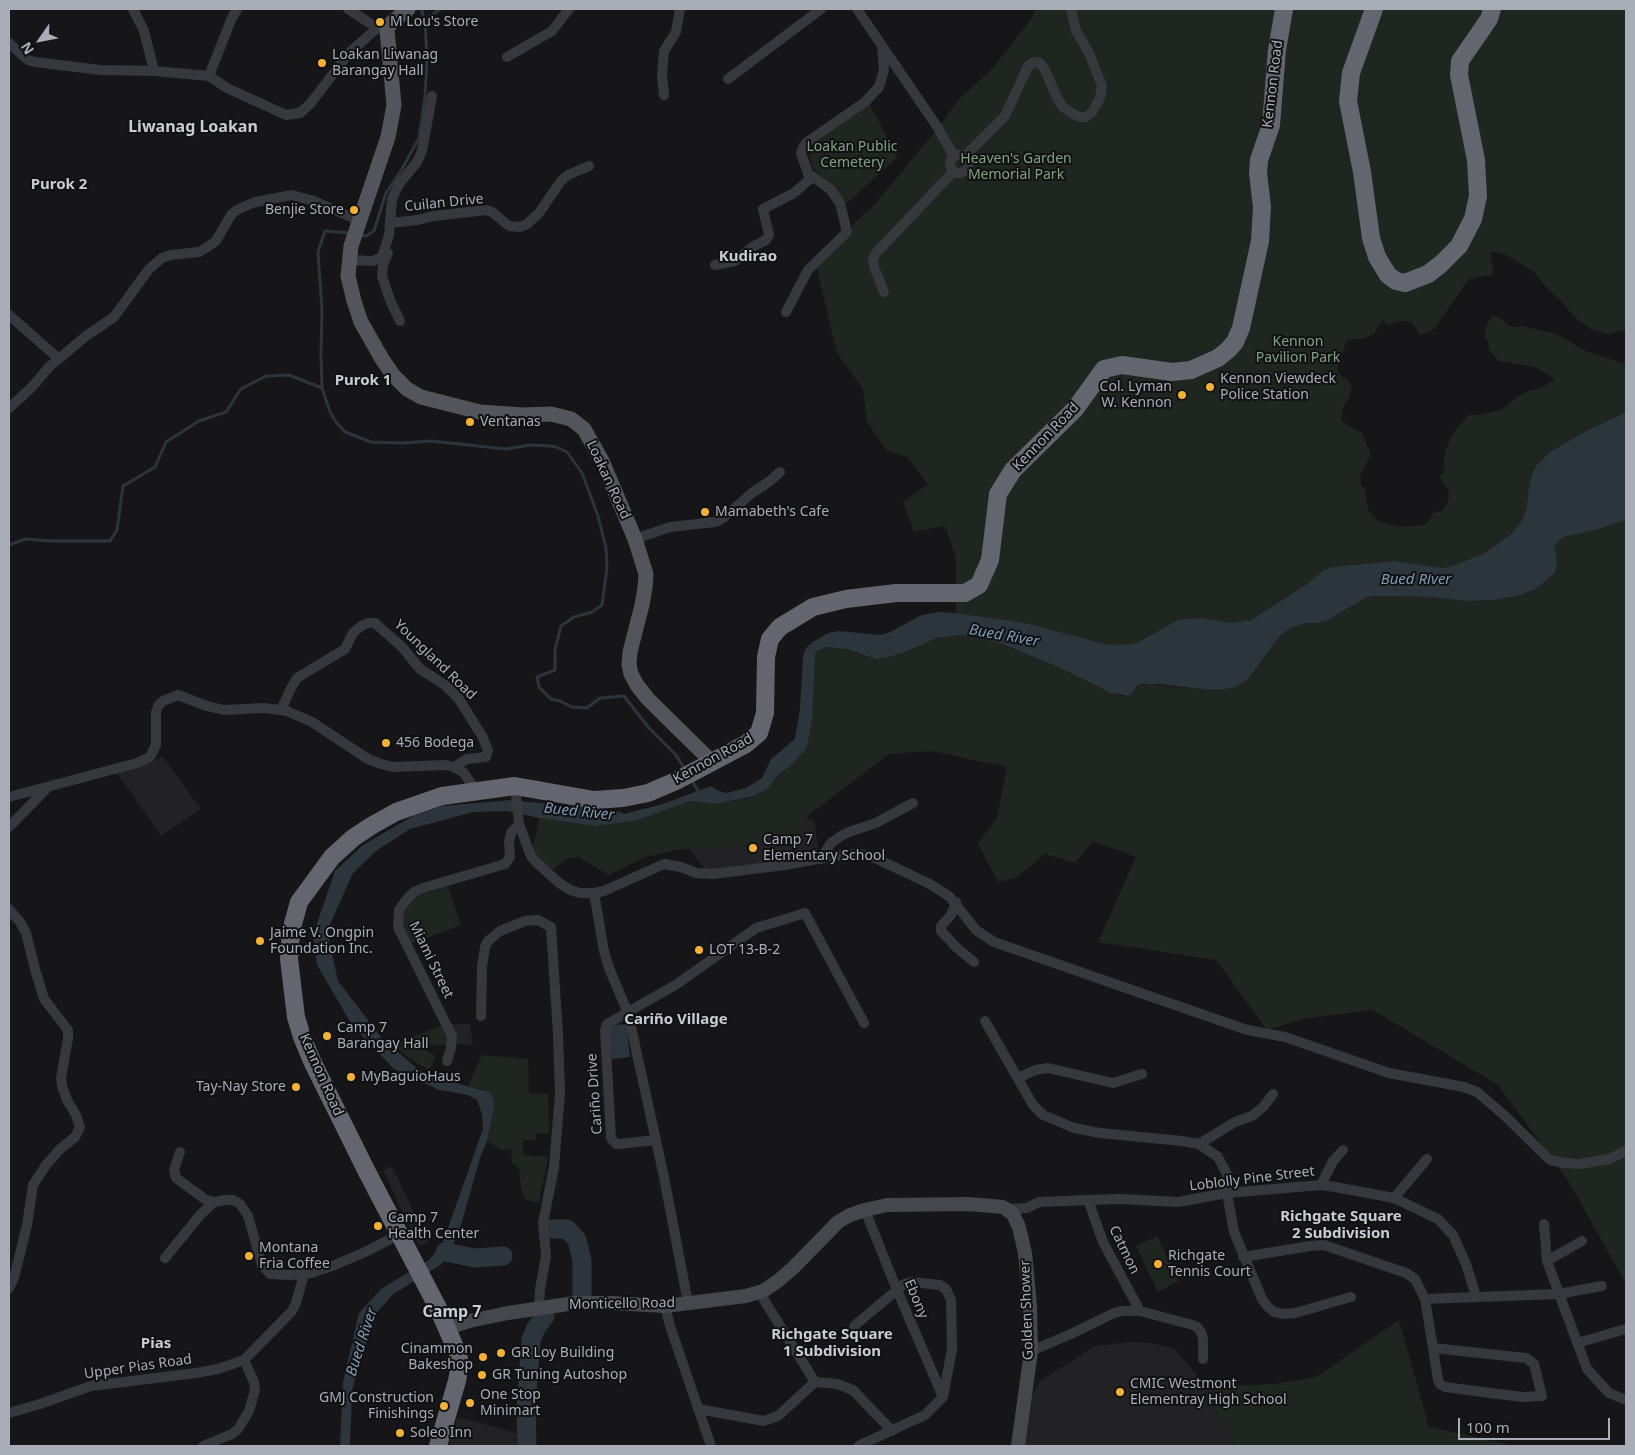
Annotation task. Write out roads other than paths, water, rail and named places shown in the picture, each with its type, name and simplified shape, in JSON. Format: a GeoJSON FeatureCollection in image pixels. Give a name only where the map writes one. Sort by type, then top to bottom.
{"type":"FeatureCollection","features":[{"type":"Feature","properties":{"kind":"highway","name":"Kennon Road"},"geometry":{"type":"LineString","coordinates":[[438,1446],[457,1381],[460,1364],[458,1354],[448,1328],[366,1170],[302,1037],[296,1017],[289,959],[291,931],[299,902],[332,857],[353,838],[396,812],[418,804],[442,796],[476,791],[516,791],[594,800],[623,798],[648,793],[676,781],[746,744],[759,733],[765,713],[766,657],[770,639],[780,627],[814,607],[846,599],[896,593],[966,593],[979,585],[990,560],[998,494],[1013,470],[1075,409],[1104,369],[1122,365],[1172,372],[1191,370],[1218,358],[1235,342],[1241,328],[1260,241],[1262,207],[1258,166],[1271,125],[1276,50],[1284,9]]}},
{"type":"Feature","properties":{"kind":"highway"},"geometry":{"type":"LineString","coordinates":[[1374,9],[1351,73],[1348,101],[1362,172],[1371,238],[1376,257],[1388,275],[1396,281],[1405,283],[1417,280],[1441,264],[1459,246],[1473,219],[1478,196],[1476,160],[1464,91],[1459,75],[1460,60],[1488,19],[1492,9]]}},
{"type":"Feature","properties":{"kind":"main road"},"geometry":{"type":"LineString","coordinates":[[382,29],[390,25],[407,10]]}},
{"type":"Feature","properties":{"kind":"main road","name":"Loakan Road"},"geometry":{"type":"LineString","coordinates":[[382,29],[394,106],[388,137],[350,253],[348,276],[361,322],[392,374],[407,389],[421,397],[480,412],[523,415],[552,414],[571,419],[584,429],[593,442],[635,539],[646,574],[646,588],[630,652],[629,664],[631,674],[648,699],[712,762]]}},
{"type":"Feature","properties":{"kind":"main road","name":"Monticello Road"},"geometry":{"type":"LineString","coordinates":[[448,1328],[476,1320],[575,1303],[613,1302],[665,1306],[746,1296],[763,1291],[778,1281],[838,1222],[850,1215],[887,1205],[969,1204],[999,1206],[1007,1209]]}},
{"type":"Feature","properties":{"kind":"main road","name":"Golden Shower"},"geometry":{"type":"LineString","coordinates":[[1007,1209],[1018,1222],[1025,1253],[1030,1306],[1031,1351],[1018,1446]]}},
{"type":"Feature","properties":{"kind":"street"},"geometry":{"type":"LineString","coordinates":[[133,9],[144,31],[154,71]]}},
{"type":"Feature","properties":{"kind":"street"},"geometry":{"type":"LineString","coordinates":[[209,76],[237,9]]}},
{"type":"Feature","properties":{"kind":"street"},"geometry":{"type":"LineString","coordinates":[[9,42],[28,60],[35,62],[100,70],[154,71],[209,76],[227,88],[286,115],[300,113],[310,104],[349,53],[382,29],[348,9]]}},
{"type":"Feature","properties":{"kind":"street"},"geometry":{"type":"LineString","coordinates":[[507,57],[552,31],[570,9]]}},
{"type":"Feature","properties":{"kind":"street"},"geometry":{"type":"LineString","coordinates":[[664,95],[662,76],[664,52],[676,32],[680,9]]}},
{"type":"Feature","properties":{"kind":"street"},"geometry":{"type":"LineString","coordinates":[[728,79],[821,9]]}},
{"type":"Feature","properties":{"kind":"street"},"geometry":{"type":"LineString","coordinates":[[857,9],[938,128],[959,156],[968,165],[960,173],[954,171],[950,163],[959,156],[1004,116],[1028,66],[1034,62],[1040,63],[1045,70],[1056,98],[1063,107],[1080,117],[1086,117],[1092,112],[1100,98],[1102,86],[1089,53],[1076,31],[1071,9]]}},
{"type":"Feature","properties":{"kind":"street"},"geometry":{"type":"LineString","coordinates":[[714,265],[735,261],[754,246],[766,240],[770,235],[763,209],[794,193],[810,179],[801,153],[807,142],[866,102],[879,87],[884,70],[882,45]]}},
{"type":"Feature","properties":{"kind":"street"},"geometry":{"type":"LineString","coordinates":[[350,253],[373,261],[382,257],[388,235],[390,208],[394,194],[417,162],[422,151],[432,96]]}},
{"type":"Feature","properties":{"kind":"street","name":"Cuilan Drive"},"geometry":{"type":"LineString","coordinates":[[390,223],[486,210],[492,212],[509,226],[520,227],[527,224],[539,213],[560,181],[568,175],[589,166]]}},
{"type":"Feature","properties":{"kind":"street"},"geometry":{"type":"LineString","coordinates":[[884,292],[874,266],[873,259],[876,252],[954,171]]}},
{"type":"Feature","properties":{"kind":"street"},"geometry":{"type":"LineString","coordinates":[[786,312],[808,270],[847,232],[840,202],[830,189],[809,174]]}},
{"type":"Feature","properties":{"kind":"street"},"geometry":{"type":"LineString","coordinates":[[9,408],[59,359],[86,336],[114,317],[139,281],[155,263],[171,255],[198,252],[209,246],[216,241],[231,214],[242,207],[255,202],[292,195],[314,201],[359,223]]}},
{"type":"Feature","properties":{"kind":"street"},"geometry":{"type":"LineString","coordinates":[[388,235],[390,247],[382,276],[400,321]]}},
{"type":"Feature","properties":{"kind":"street"},"geometry":{"type":"LineString","coordinates":[[9,315],[59,359]]}},
{"type":"Feature","properties":{"kind":"street"},"geometry":{"type":"LineString","coordinates":[[635,539],[670,527],[716,522],[780,472]]}},
{"type":"Feature","properties":{"kind":"street","name":"Youngland Road"},"geometry":{"type":"LineString","coordinates":[[48,787],[137,763],[150,757],[156,745],[156,712],[158,706],[173,695],[182,695],[207,706],[224,710],[264,708],[281,710],[312,722],[368,759],[393,768],[446,765],[454,767],[467,759],[486,757],[488,750],[471,716],[459,699],[446,685],[420,668],[402,647],[375,623],[368,622],[361,626],[353,633],[345,649],[297,678],[281,710]]}},
{"type":"Feature","properties":{"kind":"street"},"geometry":{"type":"LineString","coordinates":[[454,767],[464,773],[476,791]]}},
{"type":"Feature","properties":{"kind":"street"},"geometry":{"type":"LineString","coordinates":[[9,797],[48,787]]}},
{"type":"Feature","properties":{"kind":"street"},"geometry":{"type":"LineString","coordinates":[[9,827],[48,787]]}},
{"type":"Feature","properties":{"kind":"street"},"geometry":{"type":"LineString","coordinates":[[516,791],[519,820],[528,848],[536,862],[570,890],[580,893],[604,891],[664,864],[682,867],[696,873],[713,874],[785,865],[840,855],[858,854],[873,857],[930,884],[956,902],[976,930],[984,937],[1016,951],[1063,965],[1126,989],[1247,1030],[1285,1037],[1389,1073],[1464,1087],[1477,1092],[1504,1115],[1550,1160],[1580,1164],[1609,1159],[1626,1151]]}},
{"type":"Feature","properties":{"kind":"street"},"geometry":{"type":"LineString","coordinates":[[821,859],[831,843],[841,836],[876,823],[913,803]]}},
{"type":"Feature","properties":{"kind":"street","name":"Miami Street"},"geometry":{"type":"LineString","coordinates":[[447,1061],[452,1036],[398,927],[400,910],[414,892],[423,888],[505,864],[510,857],[509,842],[511,833],[519,820]]}},
{"type":"Feature","properties":{"kind":"street"},"geometry":{"type":"LineString","coordinates":[[594,893],[604,951],[628,1013],[688,1303]]}},
{"type":"Feature","properties":{"kind":"street"},"geometry":{"type":"LineString","coordinates":[[956,902],[951,915],[941,928],[957,948],[974,962]]}},
{"type":"Feature","properties":{"kind":"street"},"geometry":{"type":"LineString","coordinates":[[9,909],[24,927],[44,999],[68,1030],[62,1086],[80,1127],[75,1137],[59,1150],[46,1165],[33,1185],[27,1225],[14,1278],[9,1288]]}},
{"type":"Feature","properties":{"kind":"street"},"geometry":{"type":"LineString","coordinates":[[628,1013],[678,984],[756,928],[805,913],[864,1023]]}},
{"type":"Feature","properties":{"kind":"street"},"geometry":{"type":"LineString","coordinates":[[481,1016],[482,968],[485,947],[488,941],[500,931],[525,921],[538,920],[551,927],[560,1093],[554,1167],[543,1223],[546,1256],[540,1289],[539,1308]]}},
{"type":"Feature","properties":{"kind":"street","name":"Cariño Drive"},"geometry":{"type":"LineString","coordinates":[[628,1013],[611,1021],[606,1026],[611,1138],[616,1144],[655,1140]]}},
{"type":"Feature","properties":{"kind":"street"},"geometry":{"type":"LineString","coordinates":[[985,1022],[1033,1105],[1043,1115],[1074,1128],[1100,1133],[1199,1144],[1218,1157],[1228,1176],[1227,1193],[1234,1232],[1243,1257],[1262,1299],[1274,1312],[1284,1314],[1295,1313],[1351,1297]]}},
{"type":"Feature","properties":{"kind":"street"},"geometry":{"type":"LineString","coordinates":[[1018,1078],[1035,1070],[1048,1068],[1113,1083],[1142,1074]]}},
{"type":"Feature","properties":{"kind":"street"},"geometry":{"type":"LineString","coordinates":[[1199,1144],[1235,1122],[1252,1116],[1264,1106],[1273,1094]]}},
{"type":"Feature","properties":{"kind":"street"},"geometry":{"type":"LineString","coordinates":[[1320,1185],[1333,1161],[1343,1150]]}},
{"type":"Feature","properties":{"kind":"street"},"geometry":{"type":"LineString","coordinates":[[180,1152],[174,1170],[176,1178],[202,1198],[214,1202],[234,1200],[244,1209],[248,1216],[262,1265],[270,1274],[304,1274],[335,1265],[401,1237]]}},
{"type":"Feature","properties":{"kind":"street"},"geometry":{"type":"LineString","coordinates":[[1394,1198],[1427,1159]]}},
{"type":"Feature","properties":{"kind":"street","name":"Loblolly Pine Street"},"geometry":{"type":"LineString","coordinates":[[1007,1209],[1027,1208],[1038,1202],[1120,1199],[1178,1202],[1227,1193],[1320,1185],[1394,1198],[1438,1219],[1453,1235],[1466,1264],[1476,1296]]}},
{"type":"Feature","properties":{"kind":"street","name":"Catmon"},"geometry":{"type":"LineString","coordinates":[[1088,1200],[1103,1242],[1140,1311]]}},
{"type":"Feature","properties":{"kind":"street"},"geometry":{"type":"LineString","coordinates":[[165,1258],[201,1214],[214,1202]]}},
{"type":"Feature","properties":{"kind":"street","name":"Ebony"},"geometry":{"type":"LineString","coordinates":[[866,1210],[896,1290],[943,1397]]}},
{"type":"Feature","properties":{"kind":"street"},"geometry":{"type":"LineString","coordinates":[[1544,1224],[1547,1261],[1587,1369],[1609,1393],[1624,1396]]}},
{"type":"Feature","properties":{"kind":"street"},"geometry":{"type":"LineString","coordinates":[[1547,1261],[1582,1241]]}},
{"type":"Feature","properties":{"kind":"street"},"geometry":{"type":"LineString","coordinates":[[1243,1257],[1310,1246],[1330,1246],[1406,1273],[1415,1279],[1425,1298],[1438,1380],[1440,1384],[1445,1388],[1523,1397],[1542,1396],[1534,1364],[1526,1358],[1433,1348]]}},
{"type":"Feature","properties":{"kind":"street"},"geometry":{"type":"LineString","coordinates":[[203,1446],[232,1434],[249,1412],[255,1390],[254,1382],[244,1360],[292,1311],[304,1274]]}},
{"type":"Feature","properties":{"kind":"street"},"geometry":{"type":"LineString","coordinates":[[854,1326],[904,1284],[918,1281],[940,1284],[950,1295],[952,1306],[952,1349],[943,1397],[938,1404],[925,1414],[858,1446]]}},
{"type":"Feature","properties":{"kind":"street"},"geometry":{"type":"LineString","coordinates":[[1425,1298],[1558,1294],[1602,1286]]}},
{"type":"Feature","properties":{"kind":"street"},"geometry":{"type":"LineString","coordinates":[[763,1291],[764,1300],[815,1382]]}},
{"type":"Feature","properties":{"kind":"street"},"geometry":{"type":"LineString","coordinates":[[665,1306],[711,1446]]}},
{"type":"Feature","properties":{"kind":"street"},"geometry":{"type":"LineString","coordinates":[[1031,1351],[1122,1311],[1140,1311],[1193,1324],[1203,1339],[1203,1358]]}},
{"type":"Feature","properties":{"kind":"street"},"geometry":{"type":"LineString","coordinates":[[1577,1343],[1626,1328]]}},
{"type":"Feature","properties":{"kind":"street","name":"Upper Pias Road"},"geometry":{"type":"LineString","coordinates":[[9,1412],[40,1404],[91,1386],[203,1372],[230,1366],[244,1360]]}},
{"type":"Feature","properties":{"kind":"street"},"geometry":{"type":"LineString","coordinates":[[698,1409],[764,1421],[772,1419],[788,1408],[815,1382],[837,1384],[853,1390],[892,1431]]}},
{"type":"Feature","properties":{"kind":"water","name":"Bued River"},"geometry":{"type":"Polygon","coordinates":[[[1626,412],[1626,520],[1599,529],[1563,537],[1555,545],[1557,563],[1555,573],[1535,589],[1520,595],[1494,600],[1465,601],[1432,597],[1371,596],[1327,621],[1306,623],[1290,628],[1280,636],[1247,680],[1237,686],[1226,689],[1208,690],[1160,684],[1143,684],[1137,686],[1131,695],[1128,696],[1111,693],[1056,666],[1002,644],[975,636],[961,635],[937,638],[903,653],[876,659],[846,649],[828,647],[818,650],[815,654],[812,720],[807,746],[767,789],[754,796],[717,804],[690,801],[635,821],[595,826],[539,818],[507,811],[473,812],[410,829],[376,851],[353,873],[327,931],[338,981],[380,1036],[421,1072],[489,1092],[493,1097],[494,1109],[487,1141],[480,1158],[459,1232],[447,1258],[440,1265],[392,1295],[374,1316],[352,1390],[350,1446],[340,1446],[343,1382],[359,1313],[381,1289],[429,1260],[442,1245],[483,1129],[482,1114],[477,1100],[468,1095],[439,1090],[394,1069],[352,1025],[317,965],[313,935],[335,871],[363,845],[413,816],[442,806],[511,800],[617,811],[624,814],[663,804],[711,786],[727,793],[746,788],[762,778],[771,759],[795,739],[800,709],[803,656],[806,648],[828,633],[839,631],[880,635],[888,633],[922,615],[939,612],[1026,623],[1109,645],[1135,644],[1176,621],[1202,618],[1230,623],[1251,620],[1309,583],[1324,570],[1332,567],[1395,561],[1443,568],[1455,565],[1485,553],[1511,534],[1523,519],[1527,507],[1532,474],[1537,465],[1550,452],[1586,431],[1626,412]]]}},
{"type":"Feature","properties":{"kind":"water"},"geometry":{"type":"Polygon","coordinates":[[[626,1024],[630,1057],[612,1059],[608,1026],[626,1024]]]}},
{"type":"Feature","properties":{"kind":"waterway"},"geometry":{"type":"LineString","coordinates":[[360,235],[366,236],[374,231],[386,193],[419,138],[425,97],[427,60],[425,20],[421,9]]}},
{"type":"Feature","properties":{"kind":"waterway"},"geometry":{"type":"LineString","coordinates":[[425,20],[440,9]]}},
{"type":"Feature","properties":{"kind":"waterway"},"geometry":{"type":"LineString","coordinates":[[351,233],[325,231],[318,252],[322,310],[322,388],[330,412],[336,422],[345,432],[371,442],[403,443],[431,441],[506,449],[530,445],[551,446],[567,452],[582,473],[598,516],[606,548],[607,568],[602,605],[592,612],[574,617],[561,626],[555,650],[555,670],[537,677],[539,687],[551,699],[572,707],[587,708],[600,698],[624,696],[649,728],[676,755],[686,771]]}},
{"type":"Feature","properties":{"kind":"waterway"},"geometry":{"type":"LineString","coordinates":[[9,545],[25,539],[110,541],[117,530],[123,486],[155,467],[166,442],[199,421],[226,412],[241,389],[266,376],[289,375],[322,388]]}},
{"type":"Feature","properties":{"kind":"waterway"},"geometry":{"type":"LineString","coordinates":[[692,780],[699,793]]}},
{"type":"Feature","properties":{"kind":"waterway"},"geometry":{"type":"LineString","coordinates":[[552,1229],[567,1229],[577,1240],[582,1261],[582,1296]]}},
{"type":"Feature","properties":{"kind":"waterway"},"geometry":{"type":"LineString","coordinates":[[445,1252],[475,1258],[503,1256]]}},
{"type":"Feature","properties":{"kind":"waterway"},"geometry":{"type":"LineString","coordinates":[[527,1446],[526,1408],[531,1340],[536,1328],[545,1316]]}},
{"type":"Feature","properties":{"kind":"place","name":"M Lou's Store"},"geometry":{"type":"Point","coordinates":[380,22]}},
{"type":"Feature","properties":{"kind":"place","name":"Loakan Liwanag Barangay Hall"},"geometry":{"type":"Point","coordinates":[322,63]}},
{"type":"Feature","properties":{"kind":"place","name":"Benjie Store"},"geometry":{"type":"Point","coordinates":[354,210]}},
{"type":"Feature","properties":{"kind":"place","name":"Kennon Viewdeck Police Station"},"geometry":{"type":"Point","coordinates":[1210,387]}},
{"type":"Feature","properties":{"kind":"place","name":"Col. Lyman W. Kennon"},"geometry":{"type":"Point","coordinates":[1182,395]}},
{"type":"Feature","properties":{"kind":"place","name":"Ventanas"},"geometry":{"type":"Point","coordinates":[470,422]}},
{"type":"Feature","properties":{"kind":"place","name":"Mamabeth's Cafe"},"geometry":{"type":"Point","coordinates":[705,512]}},
{"type":"Feature","properties":{"kind":"place","name":"456 Bodega"},"geometry":{"type":"Point","coordinates":[386,743]}},
{"type":"Feature","properties":{"kind":"place","name":"Camp 7 Elementary School"},"geometry":{"type":"Point","coordinates":[753,848]}},
{"type":"Feature","properties":{"kind":"place","name":"Jaime V. Ongpin Foundation Inc."},"geometry":{"type":"Point","coordinates":[260,941]}},
{"type":"Feature","properties":{"kind":"place","name":"LOT 13-B-2"},"geometry":{"type":"Point","coordinates":[699,950]}},
{"type":"Feature","properties":{"kind":"place","name":"Camp 7 Barangay Hall"},"geometry":{"type":"Point","coordinates":[327,1036]}},
{"type":"Feature","properties":{"kind":"place","name":"MyBaguioHaus"},"geometry":{"type":"Point","coordinates":[351,1077]}},
{"type":"Feature","properties":{"kind":"place","name":"Tay-Nay Store"},"geometry":{"type":"Point","coordinates":[296,1087]}},
{"type":"Feature","properties":{"kind":"place","name":"Camp 7 Health Center"},"geometry":{"type":"Point","coordinates":[378,1226]}},
{"type":"Feature","properties":{"kind":"place","name":"Montana Fria Coffee"},"geometry":{"type":"Point","coordinates":[249,1256]}},
{"type":"Feature","properties":{"kind":"place","name":"Richgate Tennis Court"},"geometry":{"type":"Point","coordinates":[1158,1264]}},
{"type":"Feature","properties":{"kind":"place","name":"GR Loy Building"},"geometry":{"type":"Point","coordinates":[501,1353]}},
{"type":"Feature","properties":{"kind":"place","name":"Cinammon Bakeshop"},"geometry":{"type":"Point","coordinates":[483,1357]}},
{"type":"Feature","properties":{"kind":"place","name":"GR Tuning Autoshop"},"geometry":{"type":"Point","coordinates":[482,1375]}},
{"type":"Feature","properties":{"kind":"place","name":"CMIC Westmont Elementray High School"},"geometry":{"type":"Point","coordinates":[1120,1392]}},
{"type":"Feature","properties":{"kind":"place","name":"One Stop Minimart"},"geometry":{"type":"Point","coordinates":[470,1403]}},
{"type":"Feature","properties":{"kind":"place","name":"GMJ Construction Finishings"},"geometry":{"type":"Point","coordinates":[444,1406]}},
{"type":"Feature","properties":{"kind":"place","name":"Soleo Inn"},"geometry":{"type":"Point","coordinates":[400,1433]}},
{"type":"Feature","properties":{"kind":"district","name":"Liwanag Loakan"},"geometry":{"type":"Point","coordinates":[193,127]}},
{"type":"Feature","properties":{"kind":"district","name":"Purok 2"},"geometry":{"type":"Point","coordinates":[59,185]}},
{"type":"Feature","properties":{"kind":"district","name":"Kudirao"},"geometry":{"type":"Point","coordinates":[748,257]}},
{"type":"Feature","properties":{"kind":"district","name":"Purok 1"},"geometry":{"type":"Point","coordinates":[363,381]}},
{"type":"Feature","properties":{"kind":"district","name":"Cariño Village"},"geometry":{"type":"Point","coordinates":[676,1020]}},
{"type":"Feature","properties":{"kind":"district","name":"Richgate Square 2 Subdivision"},"geometry":{"type":"Point","coordinates":[1341,1226]}},
{"type":"Feature","properties":{"kind":"district","name":"Camp 7"},"geometry":{"type":"Point","coordinates":[452,1312]}},
{"type":"Feature","properties":{"kind":"district","name":"Pias"},"geometry":{"type":"Point","coordinates":[156,1344]}},
{"type":"Feature","properties":{"kind":"district","name":"Richgate Square 1 Subdivision"},"geometry":{"type":"Point","coordinates":[832,1344]}},
{"type":"Feature","properties":{"kind":"park label","name":"Loakan Public Cemetery"},"geometry":{"type":"Point","coordinates":[852,156]}},
{"type":"Feature","properties":{"kind":"park label","name":"Heaven's Garden Memorial Park"},"geometry":{"type":"Point","coordinates":[1016,168]}},
{"type":"Feature","properties":{"kind":"park label","name":"Kennon Pavilion Park"},"geometry":{"type":"Point","coordinates":[1298,350]}}]}
